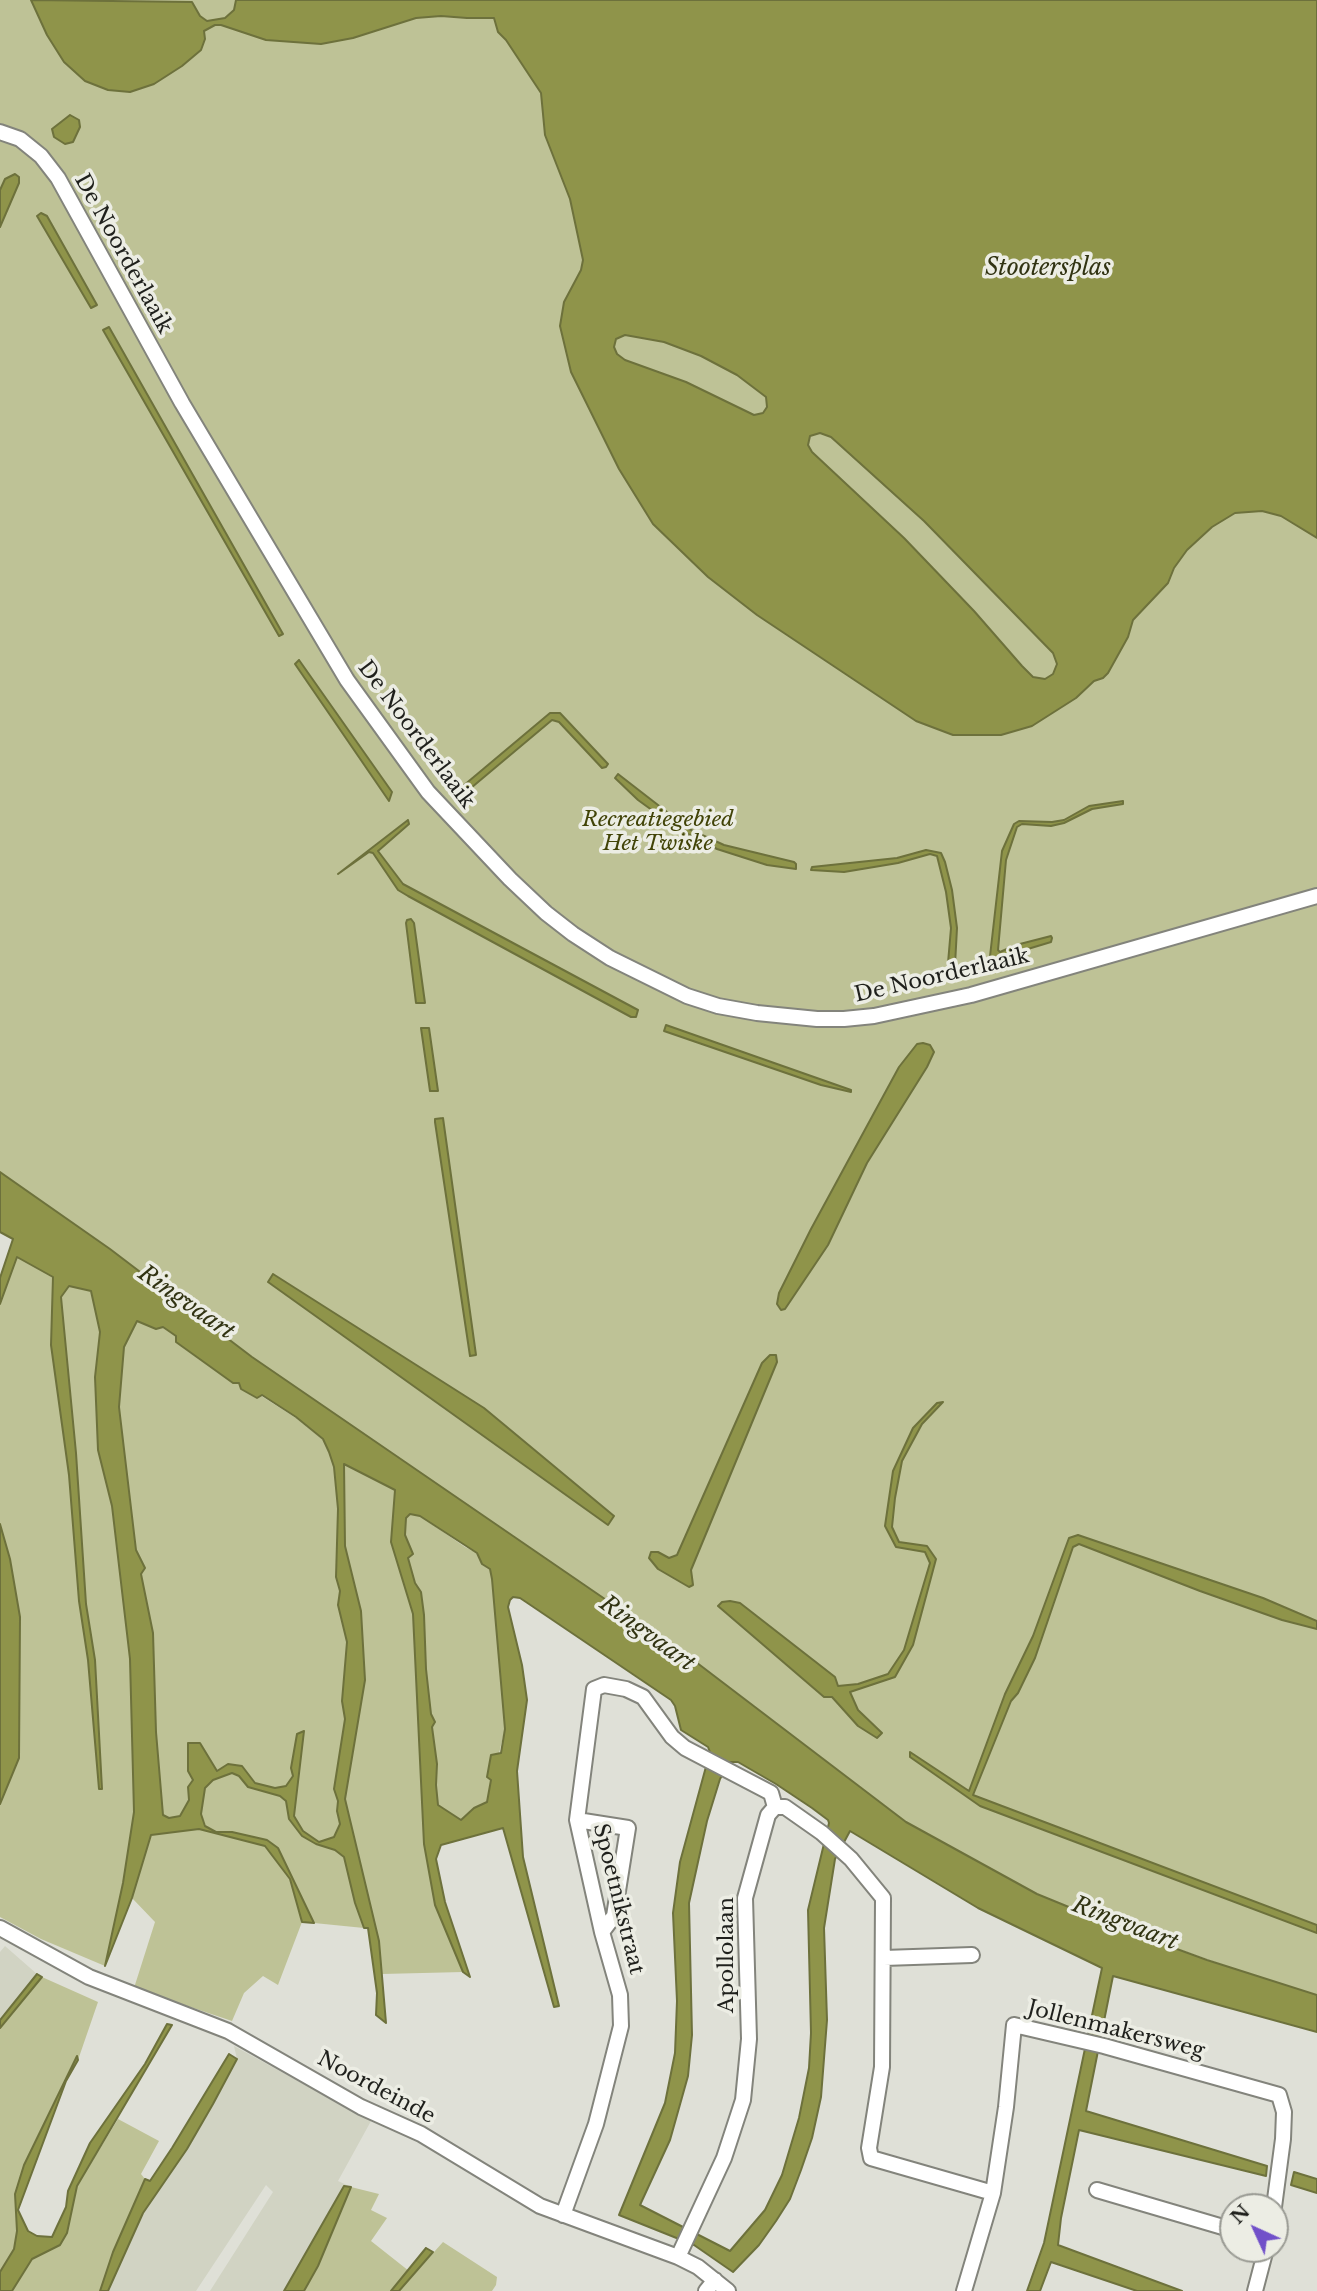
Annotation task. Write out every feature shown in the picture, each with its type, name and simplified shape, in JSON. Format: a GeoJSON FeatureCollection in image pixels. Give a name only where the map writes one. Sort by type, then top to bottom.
{"type":"FeatureCollection","features":[{"type":"Feature","properties":{"kind":"street","name":"De Noorderlaaik"},"geometry":{"type":"LineString","coordinates":[[0,132],[19,139],[30,147],[41,156],[58,178],[182,403],[347,680],[428,792],[546,913],[610,958],[687,996],[719,1006],[817,1019],[844,1019],[874,1016],[971,995],[1317,896]]}},
{"type":"Feature","properties":{"kind":"street","name":"Spoetnikstraat"},"geometry":{"type":"LineString","coordinates":[[563,2215],[596,2124],[621,2026],[620,1995],[602,1933],[577,1821],[594,1689],[604,1685],[626,1689],[643,1697],[672,1737],[685,1748],[771,1793],[775,1807]]}},
{"type":"Feature","properties":{"kind":"street"},"geometry":{"type":"LineString","coordinates":[[775,1807],[785,1807],[822,1833],[842,1851],[883,1898],[882,2067],[869,2148],[871,2158],[993,2193]]}},
{"type":"Feature","properties":{"kind":"street","name":"Apollolaan"},"geometry":{"type":"LineString","coordinates":[[681,2250],[724,2158],[743,2100],[749,2039],[745,1898],[768,1815],[775,1807]]}},
{"type":"Feature","properties":{"kind":"street"},"geometry":{"type":"LineString","coordinates":[[577,1821],[628,1828],[614,1916],[602,1933]]}},
{"type":"Feature","properties":{"kind":"street","name":"Noordeinde"},"geometry":{"type":"LineString","coordinates":[[0,1928],[89,1977],[229,2031],[360,2107],[421,2134],[518,2194],[563,2215],[681,2250],[711,2285],[727,2291]]}},
{"type":"Feature","properties":{"kind":"street"},"geometry":{"type":"LineString","coordinates":[[884,1958],[972,1955]]}},
{"type":"Feature","properties":{"kind":"street","name":"Jollenmakersweg"},"geometry":{"type":"LineString","coordinates":[[964,2291],[993,2193],[1006,2107],[1014,2025],[1104,2046],[1279,2095],[1284,2112],[1276,2193]]}},
{"type":"Feature","properties":{"kind":"street"},"geometry":{"type":"LineString","coordinates":[[1097,2190],[1219,2227]]}},
{"type":"Feature","properties":{"kind":"street"},"geometry":{"type":"LineString","coordinates":[[1255,2291],[1262,2263]]}},
{"type":"Feature","properties":{"kind":"shaded area"},"geometry":{"type":"Polygon","coordinates":[[[5,1946],[37,1974],[0,2020],[0,1952],[5,1946]]]}},
{"type":"Feature","properties":{"kind":"shaded area"},"geometry":{"type":"Polygon","coordinates":[[[234,2046],[371,2121],[338,2181],[351,2187],[343,2187],[284,2291],[210,2291],[273,2192],[266,2185],[196,2291],[108,2291],[143,2213],[187,2149],[237,2059],[234,2046]]]}},
{"type":"Feature","properties":{"kind":"green space","name":"Recreatiegebied Het Twiske"},"geometry":{"type":"Polygon","coordinates":[[[0,0],[1317,0],[1317,1998],[1125,1930],[1037,1894],[906,1822],[688,1656],[252,1357],[110,1249],[0,1172],[0,0]]]}},
{"type":"Feature","properties":{"kind":"green space"},"geometry":{"type":"Polygon","coordinates":[[[17,1256],[91,1291],[100,1332],[130,1659],[134,1812],[123,1883],[105,1966],[41,1939],[0,1917],[0,1804],[19,1758],[0,1606],[0,1304],[17,1256]]]}},
{"type":"Feature","properties":{"kind":"green space"},"geometry":{"type":"Polygon","coordinates":[[[137,1320],[156,1329],[163,1327],[176,1336],[176,1342],[296,1418],[323,1440],[329,1452],[334,1467],[338,1509],[338,1605],[347,1642],[342,1701],[345,1719],[334,1788],[340,1824],[334,1837],[319,1842],[303,1831],[294,1816],[304,1732],[293,1775],[286,1786],[275,1788],[255,1784],[242,1766],[217,1771],[200,1743],[193,1780],[188,1787],[189,1800],[180,1816],[169,1818],[163,1815],[156,1732],[153,1633],[141,1574],[145,1568],[136,1550],[119,1407],[124,1347],[137,1320]]]}},
{"type":"Feature","properties":{"kind":"green space"},"geometry":{"type":"Polygon","coordinates":[[[343,1464],[395,1490],[391,1542],[413,1614],[424,1844],[435,1905],[463,1972],[382,1974],[379,1941],[345,1799],[365,1680],[361,1611],[345,1546],[343,1464]]]}},
{"type":"Feature","properties":{"kind":"green space"},"geometry":{"type":"Polygon","coordinates":[[[409,1514],[420,1516],[477,1553],[482,1564],[490,1569],[492,1579],[505,1729],[487,1802],[474,1808],[461,1821],[438,1805],[437,1764],[432,1727],[434,1722],[426,1669],[424,1615],[421,1592],[415,1583],[408,1558],[405,1535],[406,1518],[409,1514]]]}},
{"type":"Feature","properties":{"kind":"green space"},"geometry":{"type":"Polygon","coordinates":[[[231,1773],[239,1776],[249,1787],[280,1796],[286,1801],[289,1819],[316,1844],[335,1850],[344,1857],[364,1928],[314,1923],[278,1848],[232,1832],[216,1832],[206,1826],[201,1814],[205,1788],[213,1780],[231,1773]]]}},
{"type":"Feature","properties":{"kind":"green space"},"geometry":{"type":"Polygon","coordinates":[[[199,1829],[265,1846],[290,1879],[302,1922],[278,1985],[263,1976],[244,1993],[232,2021],[134,1988],[155,1922],[132,1898],[151,1835],[199,1829]]]}},
{"type":"Feature","properties":{"kind":"green space"},"geometry":{"type":"Polygon","coordinates":[[[42,1977],[98,2002],[78,2060],[76,2057],[26,2160],[15,2194],[17,2231],[14,2249],[0,2272],[0,2028],[42,1977]]]}},
{"type":"Feature","properties":{"kind":"green space"},"geometry":{"type":"Polygon","coordinates":[[[118,2119],[159,2141],[141,2174],[145,2179],[113,2252],[100,2291],[12,2291],[32,2259],[60,2245],[67,2233],[77,2186],[118,2119]]]}},
{"type":"Feature","properties":{"kind":"green space"},"geometry":{"type":"Polygon","coordinates":[[[351,2187],[379,2194],[371,2210],[387,2218],[371,2241],[409,2271],[391,2291],[304,2291],[318,2266],[351,2187]]]}},
{"type":"Feature","properties":{"kind":"green space"},"geometry":{"type":"Polygon","coordinates":[[[443,2242],[497,2277],[492,2291],[399,2291],[443,2242]]]}},
{"type":"Feature","properties":{"kind":"water","name":"Stootersplas"},"geometry":{"type":"Polygon","coordinates":[[[31,0],[192,2],[200,16],[207,21],[225,18],[234,10],[236,0],[1317,0],[1317,538],[1281,516],[1262,511],[1235,513],[1212,527],[1187,550],[1174,568],[1168,583],[1133,620],[1128,637],[1108,673],[1094,681],[1076,698],[1032,726],[1001,735],[953,735],[916,721],[757,615],[708,577],[653,524],[619,469],[571,372],[560,326],[564,302],[581,270],[583,260],[570,199],[545,135],[541,93],[498,32],[494,18],[416,18],[353,38],[321,44],[266,40],[215,25],[204,31],[205,39],[201,50],[182,66],[154,84],[130,92],[108,90],[85,81],[64,62],[47,35],[31,0]],[[625,335],[616,339],[614,347],[617,354],[625,360],[686,382],[754,415],[763,413],[767,407],[766,397],[737,375],[701,356],[664,342],[625,335]],[[820,433],[810,436],[808,445],[812,452],[904,538],[1033,677],[1045,679],[1053,674],[1057,664],[1053,653],[924,521],[831,437],[820,433]]]}},
{"type":"Feature","properties":{"kind":"water"},"geometry":{"type":"Polygon","coordinates":[[[70,115],[79,120],[80,127],[73,142],[65,144],[54,137],[52,129],[70,115]]]}},
{"type":"Feature","properties":{"kind":"water"},"geometry":{"type":"Polygon","coordinates":[[[15,174],[19,177],[19,183],[0,227],[0,190],[5,179],[15,174]]]}},
{"type":"Feature","properties":{"kind":"water"},"geometry":{"type":"Polygon","coordinates":[[[41,213],[47,216],[97,305],[91,308],[37,216],[41,213]]]}},
{"type":"Feature","properties":{"kind":"water"},"geometry":{"type":"Polygon","coordinates":[[[109,327],[283,634],[279,636],[103,330],[109,327]]]}},
{"type":"Feature","properties":{"kind":"water"},"geometry":{"type":"Polygon","coordinates":[[[299,660],[392,792],[389,801],[295,664],[299,660]]]}},
{"type":"Feature","properties":{"kind":"water"},"geometry":{"type":"Polygon","coordinates":[[[550,713],[560,713],[608,764],[606,767],[602,768],[559,722],[552,720],[465,793],[453,786],[463,786],[550,713]]]}},
{"type":"Feature","properties":{"kind":"water"},"geometry":{"type":"Polygon","coordinates":[[[618,774],[689,829],[724,845],[794,862],[796,869],[767,865],[717,849],[678,829],[638,800],[615,778],[618,774]]]}},
{"type":"Feature","properties":{"kind":"water"},"geometry":{"type":"Polygon","coordinates":[[[1123,801],[1123,804],[1092,809],[1064,823],[1051,826],[1022,824],[1017,827],[1006,860],[998,950],[1000,952],[1016,945],[1051,936],[1052,938],[1051,942],[998,958],[989,965],[1002,851],[1014,824],[1019,821],[1064,820],[1089,806],[1123,801]]]}},
{"type":"Feature","properties":{"kind":"water"},"geometry":{"type":"Polygon","coordinates":[[[408,820],[409,824],[378,851],[403,884],[638,1010],[636,1017],[631,1017],[398,890],[373,853],[369,852],[338,874],[408,820]]]}},
{"type":"Feature","properties":{"kind":"water"},"geometry":{"type":"Polygon","coordinates":[[[926,850],[941,853],[945,862],[957,928],[955,965],[950,966],[948,963],[951,928],[937,856],[930,854],[898,863],[844,872],[811,870],[812,867],[897,858],[926,850]]]}},
{"type":"Feature","properties":{"kind":"water"},"geometry":{"type":"Polygon","coordinates":[[[411,919],[414,923],[425,1003],[416,1003],[406,923],[411,919]]]}},
{"type":"Feature","properties":{"kind":"water"},"geometry":{"type":"Polygon","coordinates":[[[666,1025],[851,1092],[821,1085],[664,1031],[666,1025]]]}},
{"type":"Feature","properties":{"kind":"water"},"geometry":{"type":"Polygon","coordinates":[[[421,1028],[429,1028],[438,1091],[430,1091],[421,1028]]]}},
{"type":"Feature","properties":{"kind":"water"},"geometry":{"type":"Polygon","coordinates":[[[917,1044],[930,1045],[934,1052],[927,1067],[867,1163],[828,1245],[785,1309],[781,1310],[777,1304],[779,1293],[811,1229],[899,1067],[917,1044]]]}},
{"type":"Feature","properties":{"kind":"water"},"geometry":{"type":"Polygon","coordinates":[[[443,1118],[476,1355],[470,1356],[435,1122],[435,1119],[443,1118]]]}},
{"type":"Feature","properties":{"kind":"water","name":"Ringvaart"},"geometry":{"type":"Polygon","coordinates":[[[0,1172],[110,1249],[252,1357],[688,1656],[906,1822],[1037,1894],[1207,1960],[1317,1995],[1317,2032],[1113,1976],[1086,2111],[1267,2166],[1266,2176],[1079,2130],[1058,2245],[1182,2291],[1137,2291],[1051,2262],[1040,2291],[1027,2291],[1044,2243],[1102,1968],[978,1908],[850,1831],[835,1859],[824,1928],[827,2020],[821,2097],[812,2138],[790,2199],[759,2245],[733,2272],[694,2245],[619,2215],[665,2103],[675,2053],[677,2001],[673,1913],[680,1862],[710,1752],[708,1747],[681,1730],[671,1700],[520,1598],[513,1597],[508,1607],[522,1665],[527,1700],[517,1771],[523,1857],[559,2006],[554,2007],[503,1828],[441,1845],[436,1859],[445,1902],[470,1977],[463,1972],[435,1905],[424,1844],[413,1614],[391,1542],[395,1490],[344,1464],[345,1546],[361,1611],[365,1680],[345,1799],[379,1941],[386,2023],[376,2015],[377,1993],[368,1928],[364,1928],[355,1903],[344,1857],[335,1850],[302,1836],[289,1819],[286,1801],[280,1796],[248,1787],[239,1776],[232,1773],[213,1780],[205,1788],[201,1814],[205,1826],[216,1832],[232,1832],[267,1840],[278,1848],[314,1923],[302,1922],[290,1879],[265,1846],[199,1829],[151,1835],[132,1898],[105,1966],[123,1883],[134,1812],[130,1659],[112,1506],[98,1450],[95,1377],[100,1332],[91,1291],[69,1286],[61,1297],[76,1453],[86,1604],[95,1660],[102,1789],[99,1789],[88,1660],[79,1601],[69,1475],[51,1345],[53,1277],[17,1257],[0,1304],[0,1278],[13,1239],[0,1232],[0,1172]],[[137,1321],[124,1347],[119,1407],[136,1550],[145,1568],[141,1574],[153,1633],[156,1732],[163,1815],[169,1818],[180,1816],[189,1800],[188,1787],[193,1780],[188,1771],[188,1743],[200,1743],[217,1771],[228,1764],[242,1766],[255,1783],[275,1788],[286,1786],[293,1776],[291,1768],[297,1734],[304,1731],[294,1816],[303,1831],[319,1842],[334,1837],[340,1824],[334,1789],[345,1719],[342,1701],[347,1642],[338,1605],[338,1509],[334,1467],[329,1452],[323,1439],[296,1417],[262,1395],[257,1398],[241,1389],[239,1383],[233,1383],[176,1342],[176,1336],[163,1327],[156,1329],[137,1321]],[[410,1514],[406,1518],[405,1535],[413,1554],[408,1558],[415,1583],[421,1592],[424,1615],[426,1669],[431,1714],[435,1722],[432,1727],[437,1764],[438,1805],[461,1820],[474,1808],[487,1802],[491,1780],[487,1777],[491,1755],[501,1753],[505,1729],[492,1579],[490,1569],[482,1564],[477,1553],[420,1516],[410,1514]],[[730,1762],[720,1779],[707,1821],[689,1903],[692,2035],[688,2076],[670,2140],[640,2205],[730,2251],[765,2210],[782,2175],[799,2118],[809,2068],[811,2033],[808,1910],[829,1823],[812,1808],[738,1762],[730,1762]]]}},
{"type":"Feature","properties":{"kind":"water"},"geometry":{"type":"Polygon","coordinates":[[[273,1274],[484,1408],[614,1516],[608,1525],[268,1282],[273,1274]]]}},
{"type":"Feature","properties":{"kind":"water"},"geometry":{"type":"Polygon","coordinates":[[[770,1355],[776,1355],[777,1362],[691,1570],[693,1585],[689,1587],[658,1569],[649,1558],[651,1552],[658,1552],[669,1558],[677,1555],[762,1363],[770,1355]]]}},
{"type":"Feature","properties":{"kind":"water"},"geometry":{"type":"Polygon","coordinates":[[[943,1402],[922,1424],[902,1461],[895,1498],[892,1527],[899,1542],[927,1546],[936,1559],[913,1645],[895,1677],[850,1692],[858,1710],[882,1733],[877,1738],[858,1726],[832,1697],[824,1697],[718,1606],[722,1602],[740,1603],[835,1677],[838,1686],[858,1684],[888,1674],[904,1650],[930,1563],[925,1552],[896,1547],[885,1526],[893,1471],[913,1428],[937,1403],[943,1402]]]}},
{"type":"Feature","properties":{"kind":"water"},"geometry":{"type":"Polygon","coordinates":[[[0,1524],[10,1559],[20,1617],[19,1758],[0,1804],[0,1524]]]}},
{"type":"Feature","properties":{"kind":"water"},"geometry":{"type":"Polygon","coordinates":[[[1078,1535],[1263,1598],[1317,1621],[1317,1629],[1282,1620],[1200,1591],[1079,1544],[1073,1547],[1035,1658],[1018,1693],[1011,1701],[973,1795],[1317,1925],[1317,1933],[980,1806],[910,1757],[910,1752],[969,1791],[1005,1694],[1033,1636],[1069,1538],[1078,1535]]]}},
{"type":"Feature","properties":{"kind":"water"},"geometry":{"type":"Polygon","coordinates":[[[37,1974],[42,1977],[0,2028],[0,2020],[37,1974]]]}},
{"type":"Feature","properties":{"kind":"water"},"geometry":{"type":"Polygon","coordinates":[[[167,2024],[172,2025],[77,2186],[67,2233],[60,2245],[32,2259],[12,2291],[0,2291],[0,2272],[14,2249],[17,2231],[15,2194],[24,2165],[77,2056],[78,2060],[66,2081],[18,2210],[28,2231],[37,2236],[52,2237],[66,2207],[68,2191],[90,2143],[145,2064],[167,2024]]]}},
{"type":"Feature","properties":{"kind":"water"},"geometry":{"type":"Polygon","coordinates":[[[229,2054],[237,2059],[213,2104],[187,2149],[143,2213],[108,2291],[100,2291],[113,2252],[145,2179],[150,2181],[229,2054]]]}},
{"type":"Feature","properties":{"kind":"water"},"geometry":{"type":"Polygon","coordinates":[[[1294,2172],[1317,2179],[1317,2193],[1291,2185],[1294,2172]]]}},
{"type":"Feature","properties":{"kind":"water"},"geometry":{"type":"Polygon","coordinates":[[[344,2186],[351,2187],[318,2266],[304,2291],[284,2291],[344,2186]]]}},
{"type":"Feature","properties":{"kind":"water"},"geometry":{"type":"Polygon","coordinates":[[[426,2248],[433,2252],[399,2291],[391,2291],[426,2248]]]}}]}
